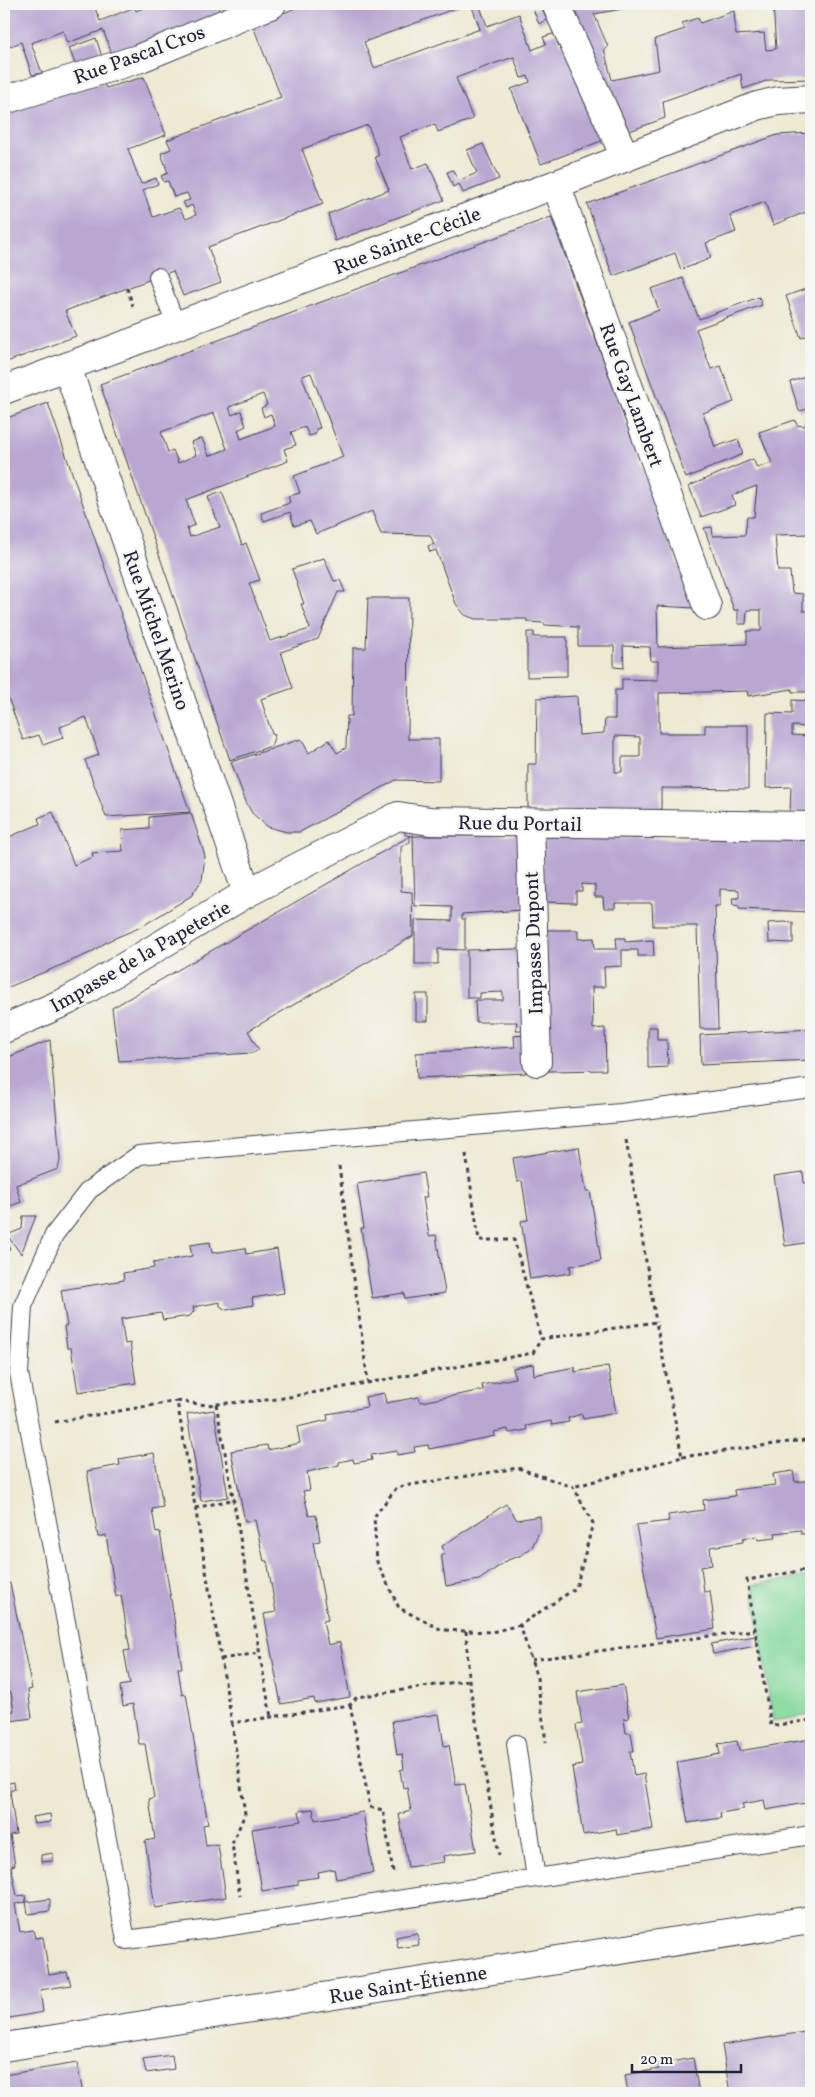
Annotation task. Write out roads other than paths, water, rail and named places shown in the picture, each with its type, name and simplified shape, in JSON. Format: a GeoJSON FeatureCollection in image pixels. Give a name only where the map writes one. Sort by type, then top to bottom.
{"type":"FeatureCollection","features":[{"type":"Feature","properties":{"kind":"street","name":"Rue Pascal Cros"},"geometry":{"type":"LineString","coordinates":[[4,100],[138,59],[272,4]]}},
{"type":"Feature","properties":{"kind":"street"},"geometry":{"type":"LineString","coordinates":[[556,4],[625,157]]}},
{"type":"Feature","properties":{"kind":"street","name":"Rue Sainte-Cécile"},"geometry":{"type":"LineString","coordinates":[[4,390],[556,184],[757,106],[778,101],[811,99]]}},
{"type":"Feature","properties":{"kind":"street","name":"Rue Gay Lambert"},"geometry":{"type":"LineString","coordinates":[[556,184],[708,606]]}},
{"type":"Feature","properties":{"kind":"street","name":"Rue Michel Merino"},"geometry":{"type":"LineString","coordinates":[[67,367],[247,893]]}},
{"type":"Feature","properties":{"kind":"street","name":"Rue du Portail"},"geometry":{"type":"LineString","coordinates":[[247,893],[398,816],[430,821],[530,824],[811,826]]}},
{"type":"Feature","properties":{"kind":"street","name":"Impasse Dupont"},"geometry":{"type":"LineString","coordinates":[[530,824],[537,1062]]}},
{"type":"Feature","properties":{"kind":"street","name":"Impasse de la Papeterie"},"geometry":{"type":"LineString","coordinates":[[4,1029],[69,1000],[247,893]]}},
{"type":"Feature","properties":{"kind":"street","name":"Rue Saint-Étienne"},"geometry":{"type":"LineString","coordinates":[[4,2047],[811,1920]]}},
{"type":"Feature","properties":{"kind":"lane"},"geometry":{"type":"LineString","coordinates":[[158,277],[176,326]]}},
{"type":"Feature","properties":{"kind":"lane"},"geometry":{"type":"LineString","coordinates":[[811,1088],[621,1113],[138,1155],[89,1190],[54,1235],[23,1306],[19,1373],[126,1940],[245,1924],[811,1835]]}},
{"type":"Feature","properties":{"kind":"lane"},"geometry":{"type":"LineString","coordinates":[[516,1744],[536,1878]]}}]}
